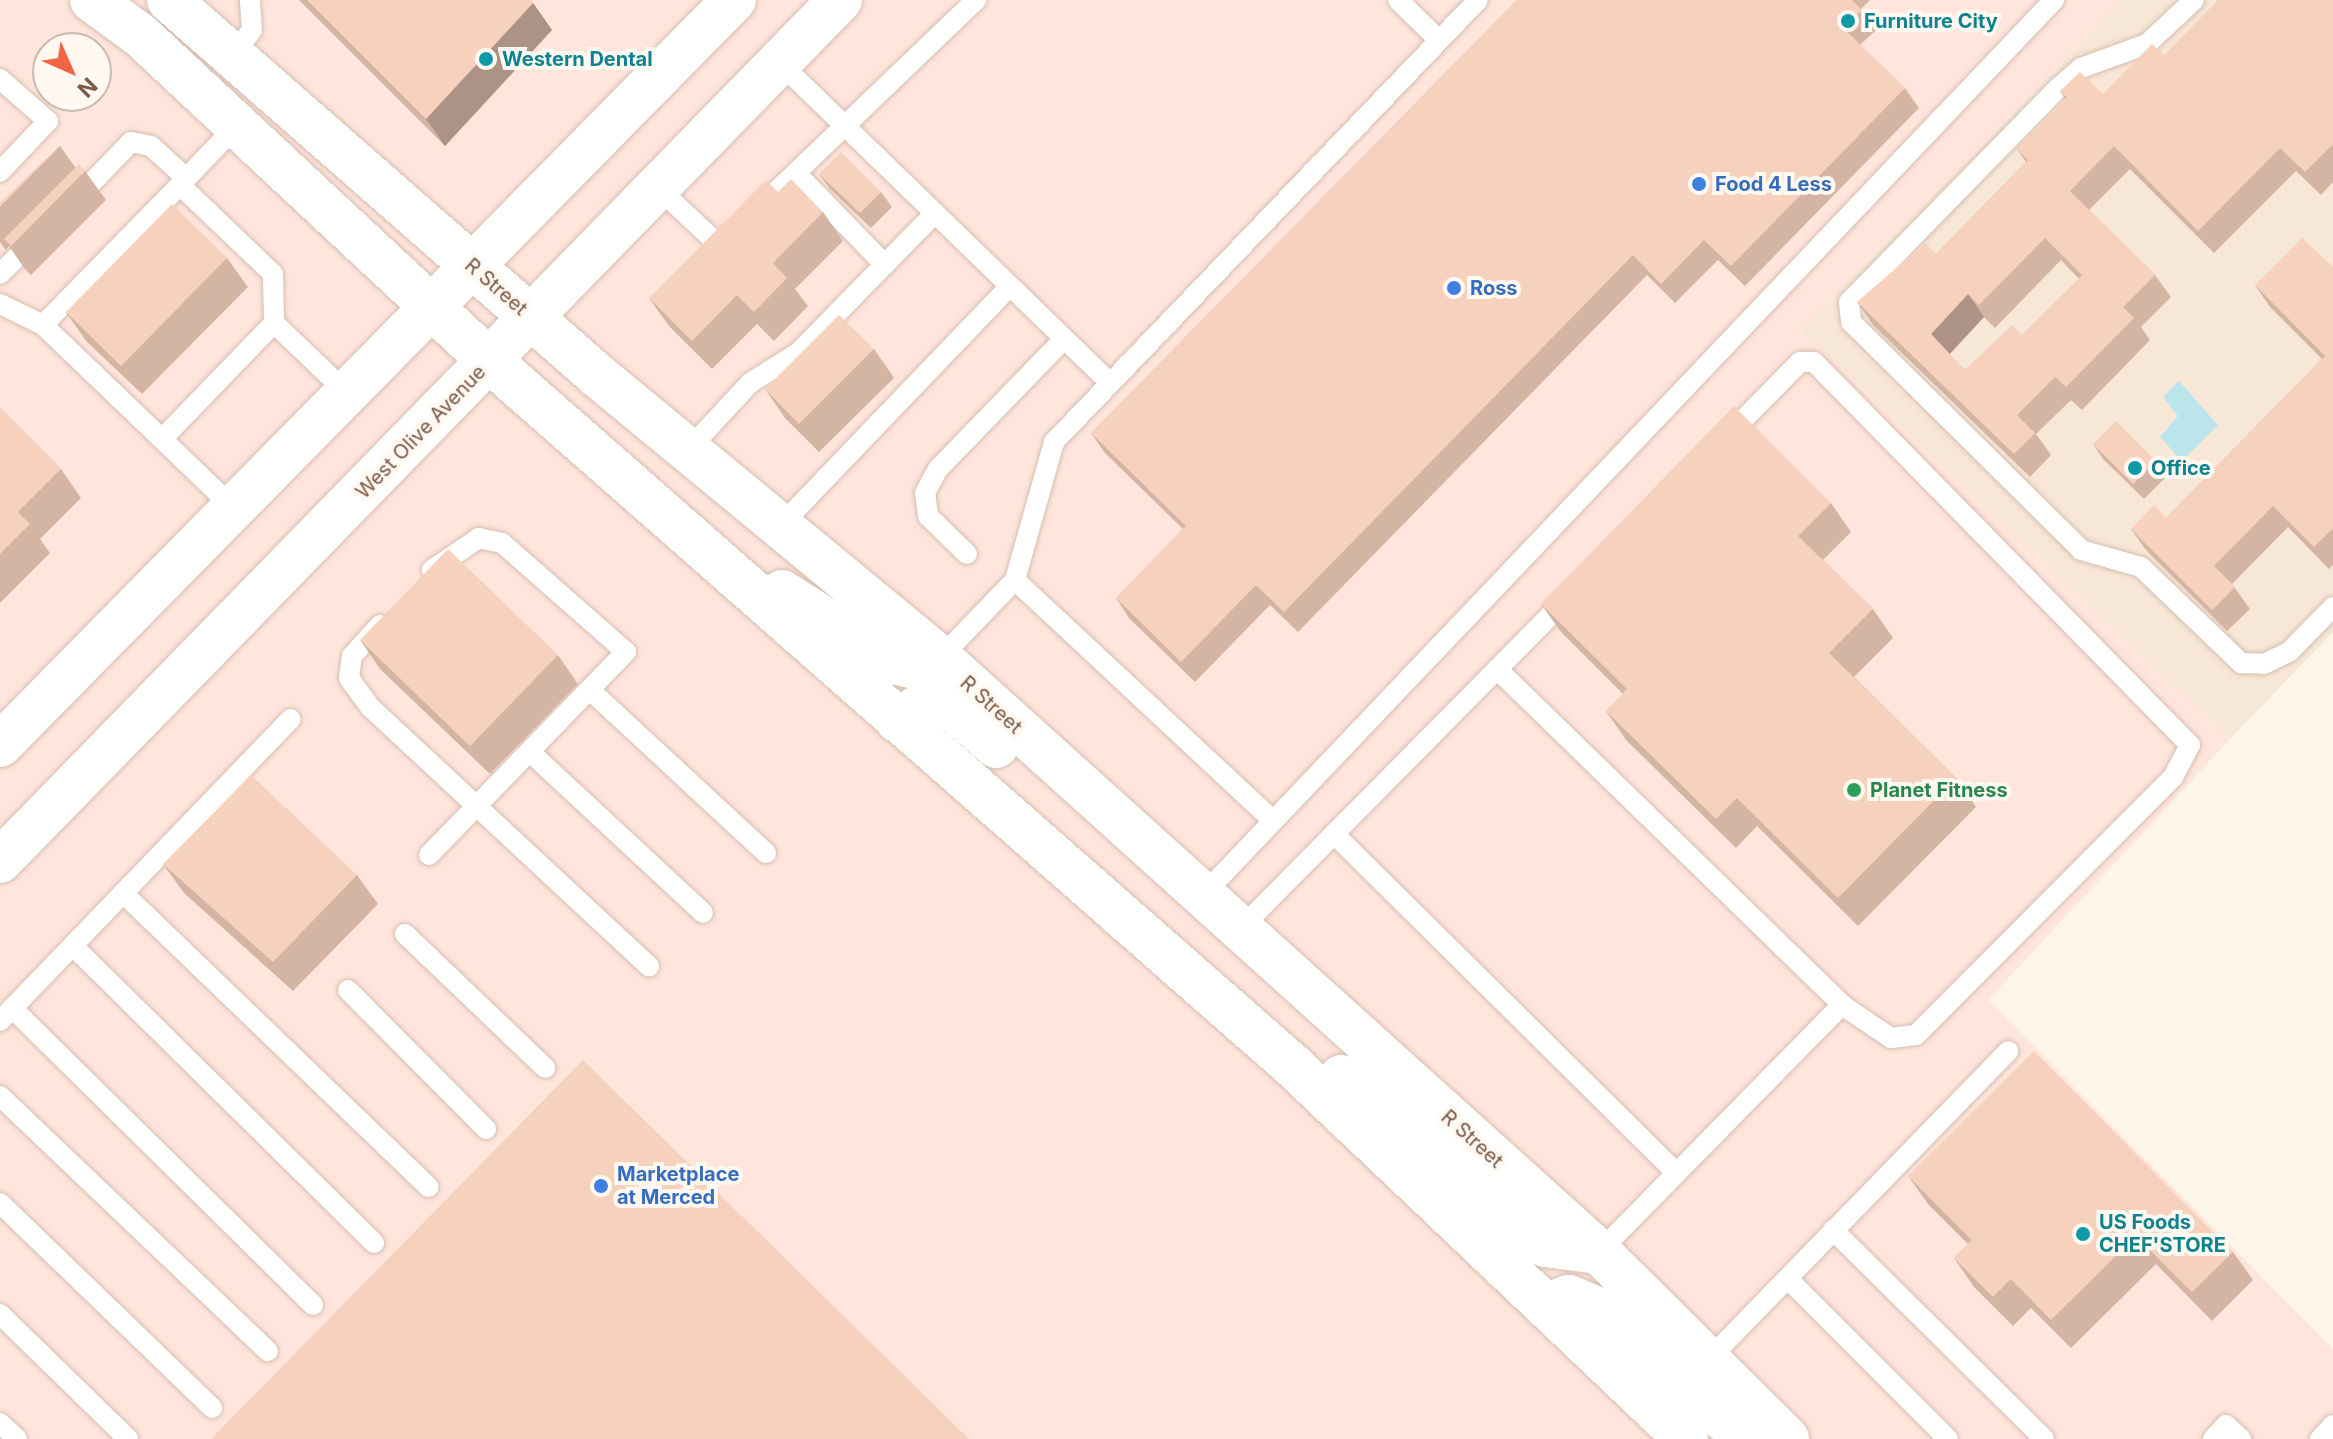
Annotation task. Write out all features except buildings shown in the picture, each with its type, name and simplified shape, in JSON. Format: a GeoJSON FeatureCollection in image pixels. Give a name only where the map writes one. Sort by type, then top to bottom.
{"type":"FeatureCollection","features":[{"type":"Feature","properties":{"kind":"street"},"geometry":{"type":"LineString","coordinates":[[92,0],[238,124],[434,304],[490,361],[1293,1066],[1686,1439]]}},
{"type":"Feature","properties":{"kind":"street","name":"R Street"},"geometry":{"type":"LineString","coordinates":[[169,0],[530,318],[940,658],[1201,897],[1599,1252],[1697,1372],[1787,1439]]}},
{"type":"Feature","properties":{"kind":"street","name":"West Olive Avenue"},"geometry":{"type":"LineString","coordinates":[[0,861],[840,0]]}},
{"type":"Feature","properties":{"kind":"street"},"geometry":{"type":"LineString","coordinates":[[0,745],[732,1]]}},
{"type":"Feature","properties":{"kind":"street"},"geometry":{"type":"LineString","coordinates":[[749,587],[789,594],[892,662],[916,667],[940,658]]}},
{"type":"Feature","properties":{"kind":"street"},"geometry":{"type":"LineString","coordinates":[[897,720],[929,701],[953,709],[1122,854],[1168,867]]}},
{"type":"Feature","properties":{"kind":"street"},"geometry":{"type":"LineString","coordinates":[[1293,1066],[1336,1073],[1363,1092],[1522,1232],[1556,1248],[1599,1252]]}},
{"type":"Feature","properties":{"kind":"street"},"geometry":{"type":"LineString","coordinates":[[1548,1305],[1569,1297],[1602,1311],[1697,1372],[1746,1439]]}},
{"type":"Feature","properties":{"kind":"lane"},"geometry":{"type":"LineString","coordinates":[[231,57],[252,30],[250,0]]}},
{"type":"Feature","properties":{"kind":"lane"},"geometry":{"type":"LineString","coordinates":[[657,187],[719,245],[976,0]]}},
{"type":"Feature","properties":{"kind":"lane"},"geometry":{"type":"LineString","coordinates":[[1398,0],[1438,39]]}},
{"type":"Feature","properties":{"kind":"lane"},"geometry":{"type":"LineString","coordinates":[[940,658],[1015,580],[1054,442],[1478,0]]}},
{"type":"Feature","properties":{"kind":"lane"},"geometry":{"type":"LineString","coordinates":[[1201,897],[2054,0]]}},
{"type":"Feature","properties":{"kind":"lane"},"geometry":{"type":"LineString","coordinates":[[2194,0],[2147,44],[2081,68],[2058,88],[1849,302],[1851,322],[2081,550],[2141,567],[2241,663],[2264,664],[2289,652],[2333,607]]}},
{"type":"Feature","properties":{"kind":"lane"},"geometry":{"type":"LineString","coordinates":[[779,62],[1110,383]]}},
{"type":"Feature","properties":{"kind":"lane"},"geometry":{"type":"LineString","coordinates":[[0,79],[48,121],[0,172]]}},
{"type":"Feature","properties":{"kind":"lane"},"geometry":{"type":"LineString","coordinates":[[43,325],[238,124]]}},
{"type":"Feature","properties":{"kind":"lane"},"geometry":{"type":"LineString","coordinates":[[0,274],[131,142],[151,146],[273,274],[274,323],[347,393]]}},
{"type":"Feature","properties":{"kind":"lane"},"geometry":{"type":"LineString","coordinates":[[796,173],[885,265]]}},
{"type":"Feature","properties":{"kind":"lane"},"geometry":{"type":"LineString","coordinates":[[688,450],[750,383],[798,353],[935,213]]}},
{"type":"Feature","properties":{"kind":"lane"},"geometry":{"type":"LineString","coordinates":[[780,526],[1010,286]]}},
{"type":"Feature","properties":{"kind":"lane"},"geometry":{"type":"LineString","coordinates":[[0,304],[43,325],[234,508]]}},
{"type":"Feature","properties":{"kind":"lane"},"geometry":{"type":"LineString","coordinates":[[163,438],[274,323]]}},
{"type":"Feature","properties":{"kind":"lane"},"geometry":{"type":"LineString","coordinates":[[967,554],[928,516],[925,493],[938,469],[1064,339]]}},
{"type":"Feature","properties":{"kind":"lane"},"geometry":{"type":"LineString","coordinates":[[1497,669],[1842,1005],[1891,1038],[1916,1035],[2173,777],[2190,745],[1814,362],[1800,362],[1710,453]]}},
{"type":"Feature","properties":{"kind":"lane"},"geometry":{"type":"LineString","coordinates":[[414,590],[479,538],[502,543],[626,652],[429,855]]}},
{"type":"Feature","properties":{"kind":"lane"},"geometry":{"type":"LineString","coordinates":[[1239,930],[1587,578]]}},
{"type":"Feature","properties":{"kind":"lane"},"geometry":{"type":"LineString","coordinates":[[1015,580],[1272,820]]}},
{"type":"Feature","properties":{"kind":"lane"},"geometry":{"type":"LineString","coordinates":[[393,612],[352,656],[349,678],[476,807],[649,966]]}},
{"type":"Feature","properties":{"kind":"lane"},"geometry":{"type":"LineString","coordinates":[[590,690],[766,853]]}},
{"type":"Feature","properties":{"kind":"lane"},"geometry":{"type":"LineString","coordinates":[[291,719],[6,1014],[313,1305]]}},
{"type":"Feature","properties":{"kind":"lane"},"geometry":{"type":"LineString","coordinates":[[530,752],[703,913]]}},
{"type":"Feature","properties":{"kind":"lane"},"geometry":{"type":"LineString","coordinates":[[1334,834],[1676,1173]]}},
{"type":"Feature","properties":{"kind":"lane"},"geometry":{"type":"LineString","coordinates":[[123,893],[429,1187]]}},
{"type":"Feature","properties":{"kind":"lane"},"geometry":{"type":"LineString","coordinates":[[405,934],[545,1068]]}},
{"type":"Feature","properties":{"kind":"lane"},"geometry":{"type":"LineString","coordinates":[[73,946],[374,1243]]}},
{"type":"Feature","properties":{"kind":"lane"},"geometry":{"type":"LineString","coordinates":[[348,990],[486,1129]]}},
{"type":"Feature","properties":{"kind":"lane"},"geometry":{"type":"LineString","coordinates":[[1599,1252],[1842,1005]]}},
{"type":"Feature","properties":{"kind":"lane"},"geometry":{"type":"LineString","coordinates":[[1697,1372],[2008,1051]]}},
{"type":"Feature","properties":{"kind":"lane"},"geometry":{"type":"LineString","coordinates":[[0,1096],[268,1351]]}},
{"type":"Feature","properties":{"kind":"lane"},"geometry":{"type":"LineString","coordinates":[[0,1203],[212,1408]]}},
{"type":"Feature","properties":{"kind":"lane"},"geometry":{"type":"LineString","coordinates":[[1833,1230],[2044,1439]]}},
{"type":"Feature","properties":{"kind":"lane"},"geometry":{"type":"LineString","coordinates":[[1788,1279],[1948,1439]]}},
{"type":"Feature","properties":{"kind":"lane"},"geometry":{"type":"LineString","coordinates":[[0,1314],[128,1439]]}},
{"type":"Feature","properties":{"kind":"lane"},"geometry":{"type":"LineString","coordinates":[[0,1423],[17,1439]]}},
{"type":"Feature","properties":{"kind":"lane"},"geometry":{"type":"LineString","coordinates":[[2213,1439],[2226,1425],[2241,1439]]}},
{"type":"Feature","properties":{"kind":"lane"},"geometry":{"type":"LineString","coordinates":[[2320,1439],[2333,1425]]}},
{"type":"Feature","properties":{"kind":"shaded area"},"geometry":{"type":"Polygon","coordinates":[[[0,0],[2123,0],[1801,330],[2230,739],[1988,1000],[2333,1349],[2333,1439],[0,1439],[0,0]]]}},
{"type":"Feature","properties":{"kind":"shaded area"},"geometry":{"type":"Polygon","coordinates":[[[2123,0],[2333,0],[2333,632],[2230,739],[1801,330],[2123,0]]]}},
{"type":"Feature","properties":{"kind":"water"},"geometry":{"type":"Polygon","coordinates":[[[2179,381],[2218,425],[2182,461],[2160,437],[2178,416],[2163,397],[2179,381]]]}},
{"type":"Feature","properties":{"kind":"place","name":"Furniture City"},"geometry":{"type":"Point","coordinates":[1848,21]}},
{"type":"Feature","properties":{"kind":"place","name":"Western Dental"},"geometry":{"type":"Point","coordinates":[486,59]}},
{"type":"Feature","properties":{"kind":"place","name":"Food 4 Less"},"geometry":{"type":"Point","coordinates":[1699,184]}},
{"type":"Feature","properties":{"kind":"place","name":"Ross"},"geometry":{"type":"Point","coordinates":[1454,288]}},
{"type":"Feature","properties":{"kind":"place","name":"Office"},"geometry":{"type":"Point","coordinates":[2135,468]}},
{"type":"Feature","properties":{"kind":"place","name":"Planet Fitness"},"geometry":{"type":"Point","coordinates":[1854,790]}},
{"type":"Feature","properties":{"kind":"place","name":"Marketplace at Merced"},"geometry":{"type":"Point","coordinates":[601,1186]}},
{"type":"Feature","properties":{"kind":"place","name":"US Foods CHEF'STORE"},"geometry":{"type":"Point","coordinates":[2083,1234]}}]}
